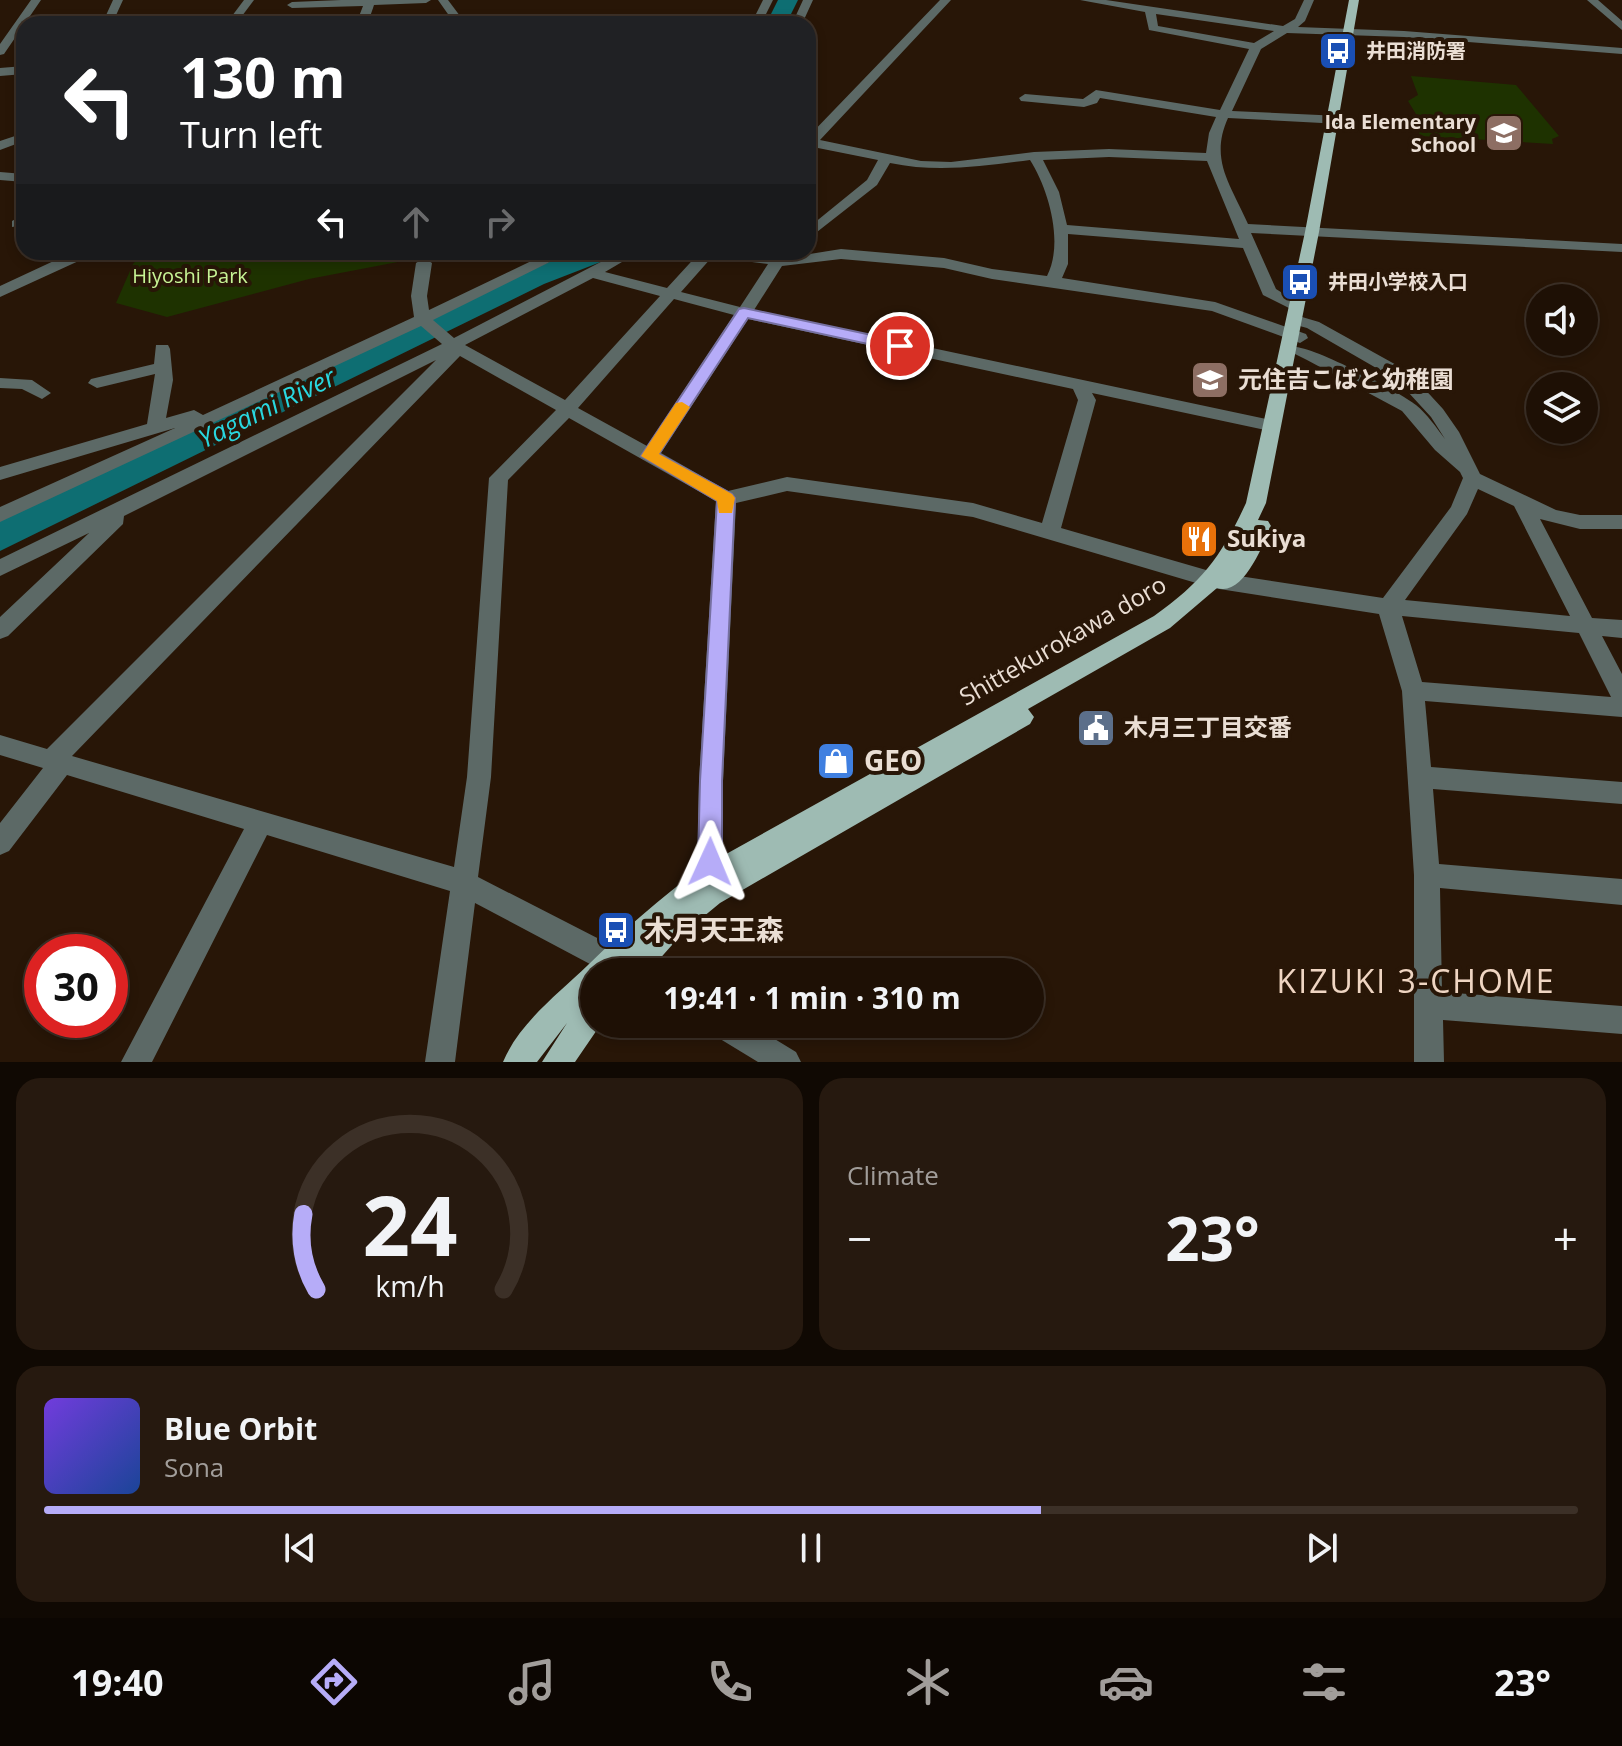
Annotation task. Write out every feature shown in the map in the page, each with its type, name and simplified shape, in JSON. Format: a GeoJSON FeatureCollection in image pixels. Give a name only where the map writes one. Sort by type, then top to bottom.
{"type":"FeatureCollection","features":[{"type":"Feature","properties":{"kind":"main road","name":"Shittekurokawa doro"},"geometry":{"type":"LineString","coordinates":[[1352,32],[1354,0]]}},
{"type":"Feature","properties":{"kind":"main road","name":"Shittekurokawa doro"},"geometry":{"type":"LineString","coordinates":[[625,958],[656,918],[710,877],[1134,638],[1220,580],[1247,557],[1268,507],[1297,331],[1352,32],[1361,0]]}},
{"type":"Feature","properties":{"kind":"main road","name":"Shittekurokawa doro"},"geometry":{"type":"LineString","coordinates":[[631,958],[711,894],[1189,619],[1220,580],[1256,503],[1270,425],[1297,331]]}},
{"type":"Feature","properties":{"kind":"main road","name":"Shittekurokawa doro"},"geometry":{"type":"LineString","coordinates":[[518,1062],[557,1013],[580,996]]}},
{"type":"Feature","properties":{"kind":"main road"},"geometry":{"type":"LineString","coordinates":[[557,1062],[580,1030]]}},
{"type":"Feature","properties":{"kind":"street"},"geometry":{"type":"LineString","coordinates":[[292,5],[426,0]]}},
{"type":"Feature","properties":{"kind":"street"},"geometry":{"type":"LineString","coordinates":[[816,136],[946,0]]}},
{"type":"Feature","properties":{"kind":"street"},"geometry":{"type":"LineString","coordinates":[[1085,0],[1287,30],[1622,51]]}},
{"type":"Feature","properties":{"kind":"street"},"geometry":{"type":"LineString","coordinates":[[1309,0],[1300,21],[1256,47],[1215,133],[1212,157],[1269,292],[1313,356],[1408,407],[1420,419],[1433,441],[1470,473],[1551,516],[1620,525]]}},
{"type":"Feature","properties":{"kind":"street"},"geometry":{"type":"LineString","coordinates":[[1595,2],[1622,7]]}},
{"type":"Feature","properties":{"kind":"street"},"geometry":{"type":"LineString","coordinates":[[1595,2],[1622,27]]}},
{"type":"Feature","properties":{"kind":"street"},"geometry":{"type":"LineString","coordinates":[[365,16],[369,3]]}},
{"type":"Feature","properties":{"kind":"street"},"geometry":{"type":"LineString","coordinates":[[1150,10],[1153,28],[1256,47]]}},
{"type":"Feature","properties":{"kind":"street"},"geometry":{"type":"LineString","coordinates":[[0,52],[16,29]]}},
{"type":"Feature","properties":{"kind":"street"},"geometry":{"type":"LineString","coordinates":[[1025,98],[1084,103],[1093,100],[1096,94],[1222,114],[1336,120]]}},
{"type":"Feature","properties":{"kind":"street"},"geometry":{"type":"LineString","coordinates":[[816,144],[921,165],[951,166],[1034,156],[1109,153],[1212,157]]}},
{"type":"Feature","properties":{"kind":"street"},"geometry":{"type":"LineString","coordinates":[[1034,156],[1050,184],[1059,229],[1060,264],[1052,281]]}},
{"type":"Feature","properties":{"kind":"street"},"geometry":{"type":"LineString","coordinates":[[816,228],[872,182],[886,158]]}},
{"type":"Feature","properties":{"kind":"street"},"geometry":{"type":"LineString","coordinates":[[1241,228],[1622,248]]}},
{"type":"Feature","properties":{"kind":"street"},"geometry":{"type":"LineString","coordinates":[[1059,229],[1248,244]]}},
{"type":"Feature","properties":{"kind":"street"},"geometry":{"type":"LineString","coordinates":[[816,258],[841,254],[944,263],[992,274],[1215,307],[1297,331],[1313,325],[1403,376],[1437,413],[1453,436],[1470,473],[1460,509],[1388,607]]}},
{"type":"Feature","properties":{"kind":"street"},"geometry":{"type":"LineString","coordinates":[[0,292],[68,260]]}},
{"type":"Feature","properties":{"kind":"street"},"geometry":{"type":"LineString","coordinates":[[0,515],[545,260]]}},
{"type":"Feature","properties":{"kind":"street"},"geometry":{"type":"LineString","coordinates":[[0,568],[453,345],[617,260]]}},
{"type":"Feature","properties":{"kind":"street"},"geometry":{"type":"LineString","coordinates":[[440,1062],[479,777],[499,478],[567,409],[701,260]]}},
{"type":"Feature","properties":{"kind":"street"},"geometry":{"type":"LineString","coordinates":[[650,456],[780,260]]}},
{"type":"Feature","properties":{"kind":"street"},"geometry":{"type":"LineString","coordinates":[[424,263],[419,296],[422,319],[453,345],[726,498],[787,484],[973,510],[1220,580],[1388,607],[1622,629]]}},
{"type":"Feature","properties":{"kind":"street"},"geometry":{"type":"LineString","coordinates":[[593,273],[744,313],[1270,425]]}},
{"type":"Feature","properties":{"kind":"street"},"geometry":{"type":"LineString","coordinates":[[0,843],[57,762],[453,345]]}},
{"type":"Feature","properties":{"kind":"street"},"geometry":{"type":"LineString","coordinates":[[97,383],[162,358],[164,380],[156,425]]}},
{"type":"Feature","properties":{"kind":"street"},"geometry":{"type":"LineString","coordinates":[[0,383],[26,384],[42,393]]}},
{"type":"Feature","properties":{"kind":"street"},"geometry":{"type":"LineString","coordinates":[[1049,534],[1087,400],[1079,383]]}},
{"type":"Feature","properties":{"kind":"street"},"geometry":{"type":"LineString","coordinates":[[0,474],[156,425],[195,415],[214,417]]}},
{"type":"Feature","properties":{"kind":"street"},"geometry":{"type":"LineString","coordinates":[[710,877],[711,781],[726,498]]}},
{"type":"Feature","properties":{"kind":"street"},"geometry":{"type":"LineString","coordinates":[[1522,503],[1622,696]]}},
{"type":"Feature","properties":{"kind":"street"},"geometry":{"type":"LineString","coordinates":[[0,630],[117,518],[120,510]]}},
{"type":"Feature","properties":{"kind":"street"},"geometry":{"type":"LineString","coordinates":[[1388,607],[1413,691],[1427,875],[1429,1062]]}},
{"type":"Feature","properties":{"kind":"street"},"geometry":{"type":"LineString","coordinates":[[1413,691],[1622,707]]}},
{"type":"Feature","properties":{"kind":"street"},"geometry":{"type":"LineString","coordinates":[[0,745],[260,823],[309,834],[465,884],[595,958]]}},
{"type":"Feature","properties":{"kind":"street"},"geometry":{"type":"LineString","coordinates":[[1420,777],[1622,793]]}},
{"type":"Feature","properties":{"kind":"street"},"geometry":{"type":"LineString","coordinates":[[136,1062],[260,823]]}},
{"type":"Feature","properties":{"kind":"street"},"geometry":{"type":"LineString","coordinates":[[1427,875],[1622,892]]}},
{"type":"Feature","properties":{"kind":"street"},"geometry":{"type":"LineString","coordinates":[[1426,1001],[1442,1006],[1622,1020]]}},
{"type":"Feature","properties":{"kind":"street"},"geometry":{"type":"LineString","coordinates":[[746,1038],[786,1062]]}},
{"type":"Feature","properties":{"kind":"green space"},"geometry":{"type":"Polygon","coordinates":[[[1411,76],[1516,85],[1559,136],[1552,139],[1553,144],[1421,136],[1413,124],[1419,119],[1408,101],[1418,95],[1411,76]]]}},
{"type":"Feature","properties":{"kind":"green space","name":"Hiyoshi Park"},"geometry":{"type":"Polygon","coordinates":[[[137,260],[404,260],[309,279],[167,317],[116,303],[137,260]]]}},
{"type":"Feature","properties":{"kind":"waterway"},"geometry":{"type":"LineString","coordinates":[[780,16],[788,0]]}},
{"type":"Feature","properties":{"kind":"waterway","name":"Yagami River"},"geometry":{"type":"LineString","coordinates":[[0,537],[534,278],[580,260]]}},
{"type":"Feature","properties":{"kind":"slow traffic"},"geometry":{"type":"LineString","coordinates":[[682,407],[650,456],[726,498],[725,509]]}},
{"type":"Feature","properties":{"kind":"place","name":"井田消防署"},"geometry":{"type":"Point","coordinates":[1338,51]}},
{"type":"Feature","properties":{"kind":"place","name":"Ida Elementary School"},"geometry":{"type":"Point","coordinates":[1504,133]}},
{"type":"Feature","properties":{"kind":"place","name":"井田小学校入口"},"geometry":{"type":"Point","coordinates":[1300,282]}},
{"type":"Feature","properties":{"kind":"place","name":"元住吉こばと幼稚園"},"geometry":{"type":"Point","coordinates":[1210,380]}},
{"type":"Feature","properties":{"kind":"place","name":"Sukiya"},"geometry":{"type":"Point","coordinates":[1199,539]}},
{"type":"Feature","properties":{"kind":"place","name":"木月三丁目交番"},"geometry":{"type":"Point","coordinates":[1096,728]}},
{"type":"Feature","properties":{"kind":"place","name":"GEO"},"geometry":{"type":"Point","coordinates":[836,761]}},
{"type":"Feature","properties":{"kind":"place","name":"木月天王森"},"geometry":{"type":"Point","coordinates":[616,930]}},
{"type":"Feature","properties":{"kind":"district","name":"KIZUKI 3-CHOME"},"geometry":{"type":"Point","coordinates":[1416,982]}},
{"type":"Feature","properties":{"kind":"route"},"geometry":{"type":"LineString","coordinates":[[710,862],[711,781],[726,498],[650,456],[744,313],[900,346]]}}]}
